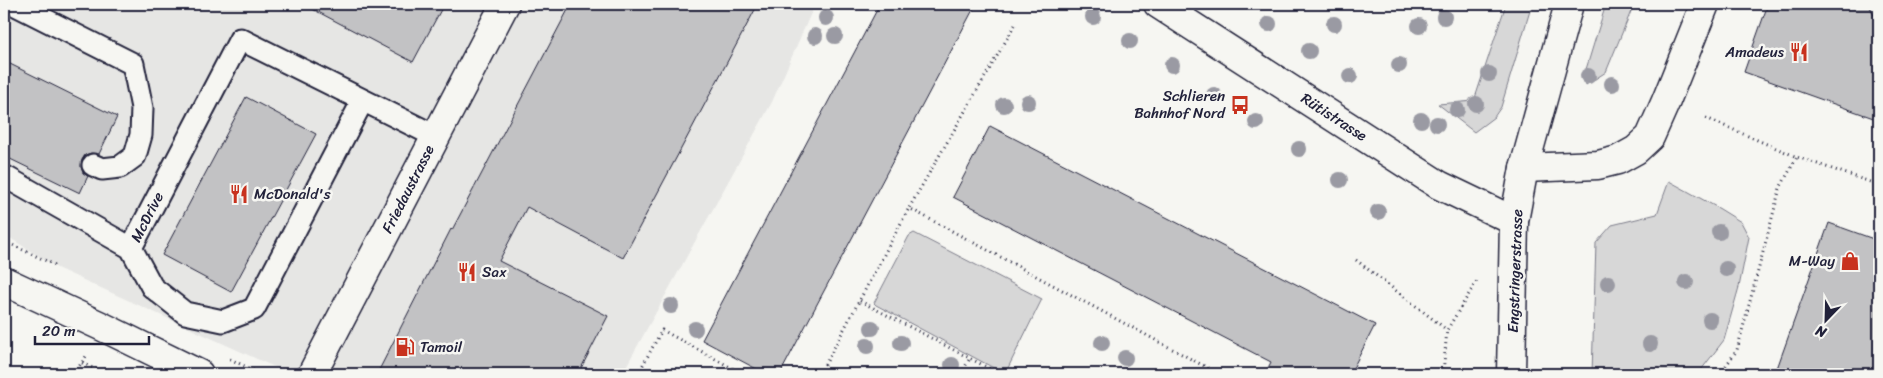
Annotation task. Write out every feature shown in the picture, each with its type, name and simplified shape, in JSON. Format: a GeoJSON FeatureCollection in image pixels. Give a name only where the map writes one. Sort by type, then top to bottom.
{"type":"FeatureCollection","features":[{"type":"Feature","properties":{"kind":"street","name":"Friedaustrasse"},"geometry":{"type":"LineString","coordinates":[[312,374],[505,4]]}},
{"type":"Feature","properties":{"kind":"street","name":"Rütistrasse"},"geometry":{"type":"LineString","coordinates":[[1158,4],[1440,185],[1514,221]]}},
{"type":"Feature","properties":{"kind":"street","name":"Engstringerstrasse"},"geometry":{"type":"LineString","coordinates":[[1511,374],[1514,221],[1524,168],[1569,4]]}},
{"type":"Feature","properties":{"kind":"street"},"geometry":{"type":"LineString","coordinates":[[1524,168],[1598,166],[1618,160],[1636,150],[1650,137],[1704,4]]}},
{"type":"Feature","properties":{"kind":"street"},"geometry":{"type":"LineString","coordinates":[[4,281],[199,374]]}},
{"type":"Feature","properties":{"kind":"lane"},"geometry":{"type":"LineString","coordinates":[[14,4],[134,64],[142,108],[141,135],[135,156],[120,167],[102,169],[94,165]]}},
{"type":"Feature","properties":{"kind":"lane","name":"McDrive"},"geometry":{"type":"LineString","coordinates":[[240,39],[363,100],[254,310],[223,321],[185,313],[152,287],[131,248],[240,39]]}},
{"type":"Feature","properties":{"kind":"lane"},"geometry":{"type":"LineString","coordinates":[[363,100],[435,136]]}},
{"type":"Feature","properties":{"kind":"lane"},"geometry":{"type":"LineString","coordinates":[[4,176],[131,248]]}},
{"type":"Feature","properties":{"kind":"path"},"geometry":{"type":"LineString","coordinates":[[820,374],[910,208],[1016,25]]}},
{"type":"Feature","properties":{"kind":"path"},"geometry":{"type":"LineString","coordinates":[[1706,118],[1797,157],[1879,185]]}},
{"type":"Feature","properties":{"kind":"path"},"geometry":{"type":"LineString","coordinates":[[1720,374],[1736,350],[1780,188],[1797,157]]}},
{"type":"Feature","properties":{"kind":"path"},"geometry":{"type":"LineString","coordinates":[[910,208],[1219,374]]}},
{"type":"Feature","properties":{"kind":"path"},"geometry":{"type":"LineString","coordinates":[[1356,260],[1447,330],[1443,374]]}},
{"type":"Feature","properties":{"kind":"path"},"geometry":{"type":"LineString","coordinates":[[860,302],[1000,374]]}},
{"type":"Feature","properties":{"kind":"path"},"geometry":{"type":"LineString","coordinates":[[638,374],[662,330],[743,374]]}},
{"type":"Feature","properties":{"kind":"path"},"geometry":{"type":"LineString","coordinates":[[962,374],[970,358]]}},
{"type":"Feature","properties":{"kind":"path"},"geometry":{"type":"LineString","coordinates":[[82,363],[106,374]]}},
{"type":"Feature","properties":{"kind":"shaded area"},"geometry":{"type":"Polygon","coordinates":[[[4,4],[815,4],[772,102],[622,374],[290,374],[57,268],[4,234],[4,4]]]}},
{"type":"Feature","properties":{"kind":"shaded area"},"geometry":{"type":"Polygon","coordinates":[[[1506,4],[1532,4],[1501,107],[1494,117],[1474,132],[1438,104],[1474,101],[1506,4]]]}},
{"type":"Feature","properties":{"kind":"shaded area"},"geometry":{"type":"Polygon","coordinates":[[[1606,4],[1634,4],[1606,72],[1586,85],[1584,76],[1606,4]]]}},
{"type":"Feature","properties":{"kind":"shaded area"},"geometry":{"type":"Polygon","coordinates":[[[1669,181],[1741,222],[1749,237],[1739,287],[1724,340],[1698,374],[1592,374],[1596,243],[1612,225],[1657,214],[1669,181]]]}},
{"type":"Feature","properties":{"kind":"shaded area"},"geometry":{"type":"Polygon","coordinates":[[[914,233],[1042,299],[1005,374],[874,303],[909,236],[914,233]]]}},
{"type":"Feature","properties":{"kind":"building"},"geometry":{"type":"Polygon","coordinates":[[[303,4],[444,4],[413,62],[303,4]]]}},
{"type":"Feature","properties":{"kind":"building"},"geometry":{"type":"Polygon","coordinates":[[[571,4],[758,4],[623,258],[527,207],[499,261],[608,316],[578,374],[377,374],[451,229],[571,4]]]}},
{"type":"Feature","properties":{"kind":"building"},"geometry":{"type":"Polygon","coordinates":[[[880,4],[976,4],[780,374],[766,374],[702,340],[880,4]]]}},
{"type":"Feature","properties":{"kind":"building"},"geometry":{"type":"Polygon","coordinates":[[[1768,4],[1869,4],[1879,27],[1879,120],[1744,72],[1768,4]]]}},
{"type":"Feature","properties":{"kind":"building"},"geometry":{"type":"Polygon","coordinates":[[[4,61],[117,117],[99,154],[91,153],[85,155],[82,160],[81,167],[83,173],[88,176],[80,193],[4,156],[4,61]]]}},
{"type":"Feature","properties":{"kind":"building","name":"McDonald's"},"geometry":{"type":"Polygon","coordinates":[[[246,97],[316,134],[231,292],[162,255],[246,97]]]}},
{"type":"Feature","properties":{"kind":"building"},"geometry":{"type":"Polygon","coordinates":[[[990,126],[1375,325],[1350,374],[1265,374],[1271,362],[953,197],[990,126]]]}},
{"type":"Feature","properties":{"kind":"building"},"geometry":{"type":"Polygon","coordinates":[[[1829,223],[1879,241],[1879,374],[1775,374],[1829,223]]]}},
{"type":"Feature","properties":{"kind":"place","name":"Amadeus"},"geometry":{"type":"Point","coordinates":[1799,52]}},
{"type":"Feature","properties":{"kind":"place","name":"Schlieren Bahnhof Nord"},"geometry":{"type":"Point","coordinates":[1240,105]}},
{"type":"Feature","properties":{"kind":"place","name":"McDonald's"},"geometry":{"type":"Point","coordinates":[239,194]}},
{"type":"Feature","properties":{"kind":"place","name":"M-Way"},"geometry":{"type":"Point","coordinates":[1850,261]}},
{"type":"Feature","properties":{"kind":"place","name":"Sax"},"geometry":{"type":"Point","coordinates":[467,272]}},
{"type":"Feature","properties":{"kind":"place","name":"Tamoil"},"geometry":{"type":"Point","coordinates":[405,347]}}]}
